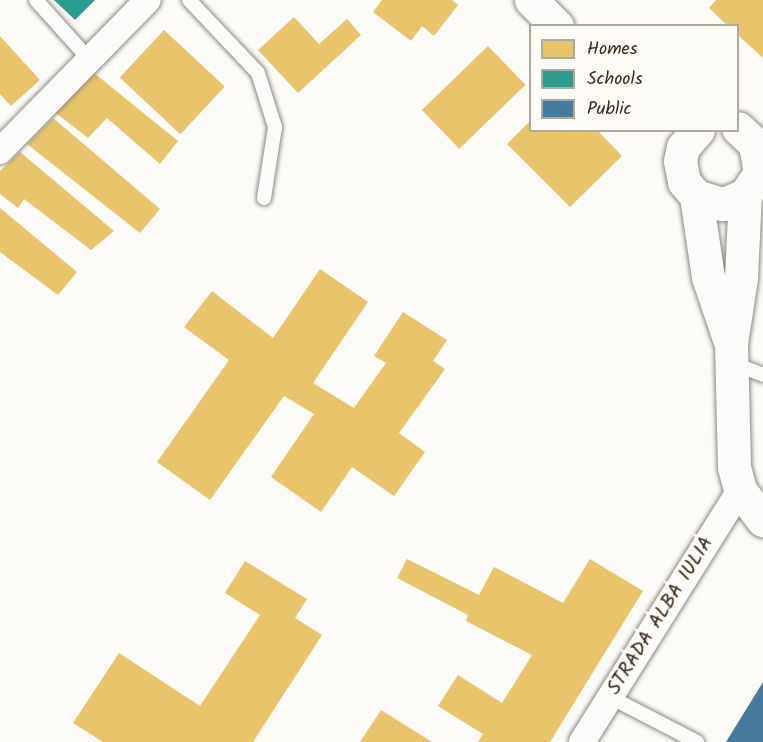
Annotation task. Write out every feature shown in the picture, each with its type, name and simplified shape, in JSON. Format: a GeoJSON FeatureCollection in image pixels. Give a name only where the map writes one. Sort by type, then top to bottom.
{"type":"FeatureCollection","features":[{"type":"Feature","properties":{"kind":"main road"},"geometry":{"type":"LineString","coordinates":[[531,0],[555,24]]}},
{"type":"Feature","properties":{"kind":"main road"},"geometry":{"type":"LineString","coordinates":[[682,136],[680,169],[684,182],[696,196],[708,277],[730,353]]}},
{"type":"Feature","properties":{"kind":"main road"},"geometry":{"type":"LineString","coordinates":[[752,136],[760,173],[745,195],[741,278],[730,353],[734,467],[740,490],[763,520]]}},
{"type":"Feature","properties":{"kind":"main road"},"geometry":{"type":"LineString","coordinates":[[696,196],[723,204],[745,195]]}},
{"type":"Feature","properties":{"kind":"street"},"geometry":{"type":"LineString","coordinates":[[0,151],[148,0]]}},
{"type":"Feature","properties":{"kind":"street","name":"STRADA ALBA IULIA"},"geometry":{"type":"LineString","coordinates":[[582,742],[740,490]]}},
{"type":"Feature","properties":{"kind":"lane"},"geometry":{"type":"LineString","coordinates":[[36,0],[90,59]]}},
{"type":"Feature","properties":{"kind":"lane"},"geometry":{"type":"LineString","coordinates":[[189,0],[258,73],[275,127],[264,198]]}},
{"type":"Feature","properties":{"kind":"lane"},"geometry":{"type":"LineString","coordinates":[[730,353],[763,375]]}},
{"type":"Feature","properties":{"kind":"lane"},"geometry":{"type":"LineString","coordinates":[[610,698],[697,742]]}},
{"type":"Feature","properties":{"kind":"building: Homes"},"geometry":{"type":"Polygon","coordinates":[[[382,0],[452,0],[458,5],[434,36],[422,26],[411,41],[373,12],[382,0]]]}},
{"type":"Feature","properties":{"kind":"building: Homes"},"geometry":{"type":"Polygon","coordinates":[[[716,0],[763,0],[763,58],[739,36],[739,24],[726,24],[709,8],[716,0]]]}},
{"type":"Feature","properties":{"kind":"building: Homes"},"geometry":{"type":"Polygon","coordinates":[[[294,17],[319,44],[347,19],[361,35],[298,93],[258,50],[294,17]]]}},
{"type":"Feature","properties":{"kind":"building: Homes"},"geometry":{"type":"Polygon","coordinates":[[[164,30],[225,87],[180,134],[120,78],[164,30]]]}},
{"type":"Feature","properties":{"kind":"building: Homes"},"geometry":{"type":"Polygon","coordinates":[[[0,36],[40,80],[11,106],[0,94],[0,36]]]}},
{"type":"Feature","properties":{"kind":"building: Homes"},"geometry":{"type":"Polygon","coordinates":[[[488,46],[526,85],[459,149],[422,110],[488,46]]]}},
{"type":"Feature","properties":{"kind":"building: Homes"},"geometry":{"type":"Polygon","coordinates":[[[94,73],[178,141],[160,164],[107,118],[88,138],[56,113],[94,73]]]}},
{"type":"Feature","properties":{"kind":"building: Homes"},"geometry":{"type":"Polygon","coordinates":[[[53,118],[160,209],[140,233],[27,144],[53,118]]]}},
{"type":"Feature","properties":{"kind":"building: Homes"},"geometry":{"type":"Polygon","coordinates":[[[529,122],[529,132],[599,132],[622,156],[570,207],[507,144],[529,122]]]}},
{"type":"Feature","properties":{"kind":"building: Homes"},"geometry":{"type":"Polygon","coordinates":[[[20,152],[114,231],[91,250],[24,199],[18,208],[0,194],[0,171],[20,152]]]}},
{"type":"Feature","properties":{"kind":"building: Homes"},"geometry":{"type":"Polygon","coordinates":[[[0,208],[77,272],[58,295],[0,252],[0,208]]]}},
{"type":"Feature","properties":{"kind":"building: Homes"},"geometry":{"type":"Polygon","coordinates":[[[320,269],[368,302],[313,383],[354,408],[386,363],[374,356],[403,312],[447,340],[433,361],[445,369],[399,433],[425,452],[394,496],[352,467],[321,512],[271,477],[314,414],[284,396],[210,500],[157,462],[229,360],[184,327],[212,291],[273,338],[320,269]]]}},
{"type":"Feature","properties":{"kind":"building: Homes"},"geometry":{"type":"Polygon","coordinates":[[[407,559],[479,595],[494,567],[563,603],[590,559],[643,591],[550,742],[478,742],[483,734],[438,706],[458,675],[502,703],[532,655],[466,621],[468,615],[397,578],[407,559]]]}},
{"type":"Feature","properties":{"kind":"building: Homes"},"geometry":{"type":"Polygon","coordinates":[[[245,561],[307,599],[295,618],[322,635],[253,742],[103,742],[73,723],[119,653],[200,706],[260,615],[225,593],[245,561]]]}},
{"type":"Feature","properties":{"kind":"building: Homes"},"geometry":{"type":"Polygon","coordinates":[[[381,710],[432,742],[360,742],[381,710]]]}},
{"type":"Feature","properties":{"kind":"building: Schools"},"geometry":{"type":"Polygon","coordinates":[[[54,0],[95,0],[75,20],[54,0]]]}},
{"type":"Feature","properties":{"kind":"building: Public"},"geometry":{"type":"Polygon","coordinates":[[[763,682],[763,742],[726,742],[763,682]]]}}]}
